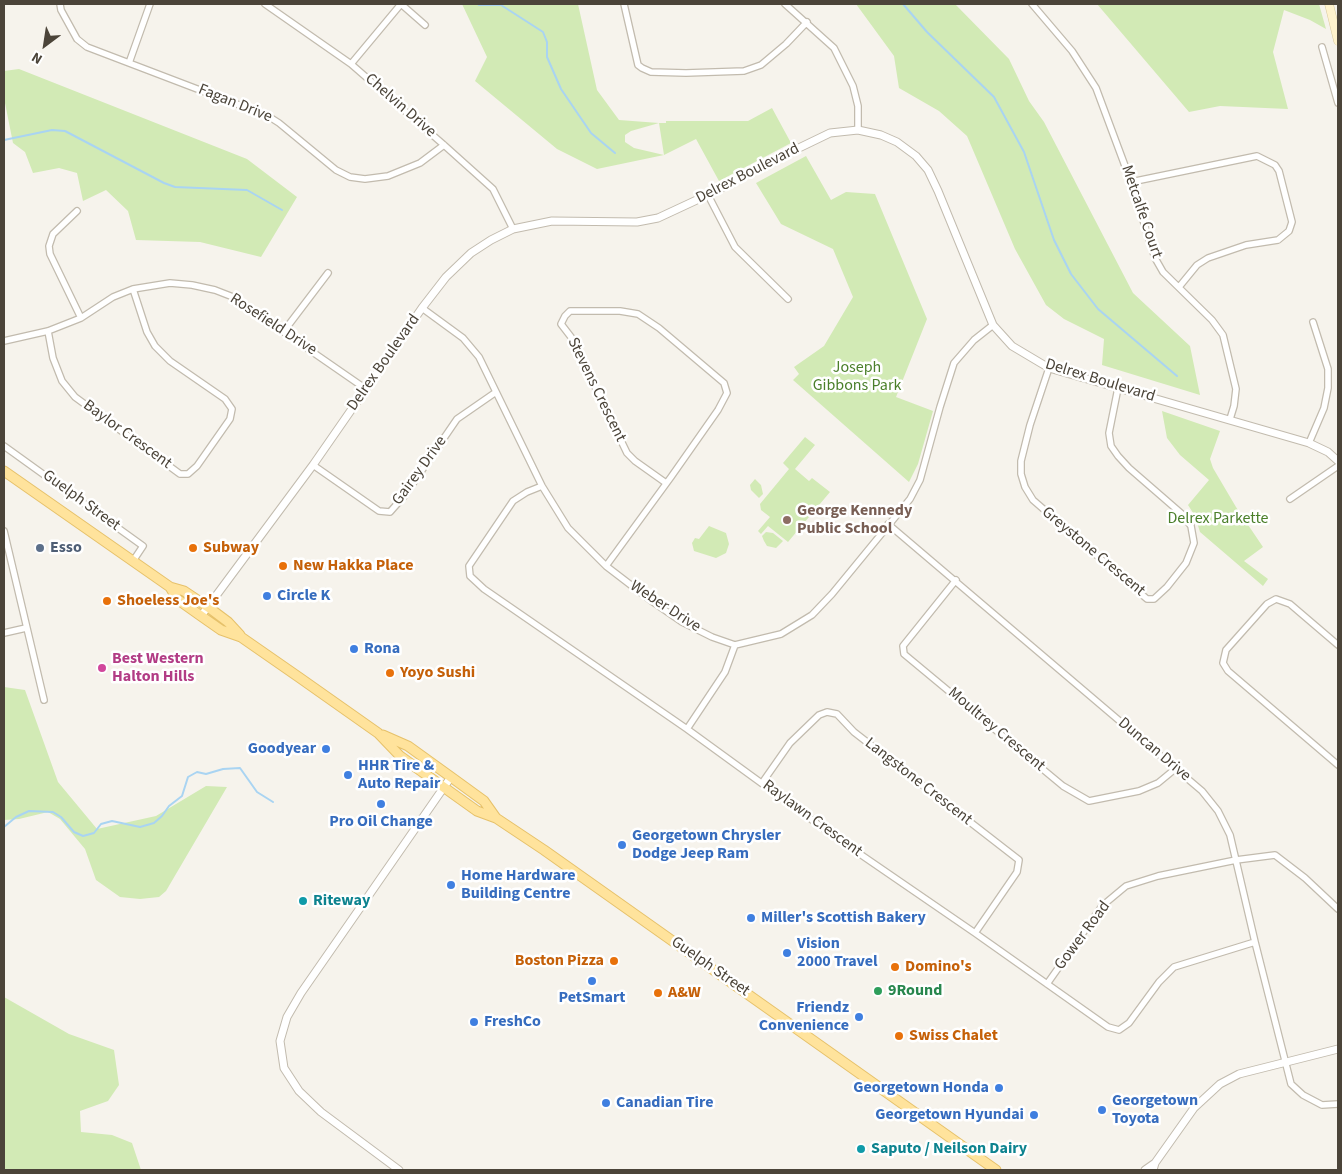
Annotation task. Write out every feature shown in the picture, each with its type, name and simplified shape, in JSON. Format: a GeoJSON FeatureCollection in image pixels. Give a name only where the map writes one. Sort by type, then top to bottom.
{"type":"FeatureCollection","features":[{"type":"Feature","properties":{"kind":"main road"},"geometry":{"type":"LineString","coordinates":[[1329,4],[1338,40]]}},
{"type":"Feature","properties":{"kind":"main road","name":"Guelph Street"},"geometry":{"type":"LineString","coordinates":[[4,470],[170,586],[184,591],[208,607],[228,622],[241,638]]}},
{"type":"Feature","properties":{"kind":"main road","name":"Guelph Street"},"geometry":{"type":"LineString","coordinates":[[170,586],[177,599],[221,630],[241,638],[378,733],[408,746],[484,801],[496,818]]}},
{"type":"Feature","properties":{"kind":"main road","name":"Guelph Street"},"geometry":{"type":"LineString","coordinates":[[378,733],[400,756],[477,811],[496,818],[560,861],[996,1170]]}},
{"type":"Feature","properties":{"kind":"street","name":"Fagan Drive"},"geometry":{"type":"LineString","coordinates":[[60,4],[61,10],[76,39],[87,47],[268,116],[336,170],[350,177],[365,180],[388,176],[420,163],[444,145]]}},
{"type":"Feature","properties":{"kind":"street"},"geometry":{"type":"LineString","coordinates":[[129,63],[150,4]]}},
{"type":"Feature","properties":{"kind":"street","name":"Chelvin Drive"},"geometry":{"type":"LineString","coordinates":[[265,4],[350,64],[493,189],[513,229]]}},
{"type":"Feature","properties":{"kind":"street"},"geometry":{"type":"LineString","coordinates":[[350,64],[401,4],[425,25]]}},
{"type":"Feature","properties":{"kind":"street"},"geometry":{"type":"LineString","coordinates":[[624,4],[638,65],[650,72],[744,71],[761,65],[786,44],[807,22]]}},
{"type":"Feature","properties":{"kind":"street"},"geometry":{"type":"LineString","coordinates":[[785,4],[834,48],[849,78],[858,106],[858,130]]}},
{"type":"Feature","properties":{"kind":"street","name":"Metcalfe Court"},"geometry":{"type":"LineString","coordinates":[[1032,4],[1072,51],[1096,88],[1131,182],[1155,258],[1163,272],[1212,320],[1223,335],[1236,389],[1230,419]]}},
{"type":"Feature","properties":{"kind":"street"},"geometry":{"type":"LineString","coordinates":[[1322,48],[1338,103]]}},
{"type":"Feature","properties":{"kind":"street","name":"Delrex Boulevard"},"geometry":{"type":"LineString","coordinates":[[201,616],[313,465],[422,308],[446,277],[471,253],[513,229],[552,221],[644,221],[658,218],[708,195],[830,133],[858,130],[881,135],[897,142],[916,156],[928,170],[993,325],[1012,346],[1049,368],[1309,443],[1328,452],[1338,461]]}},
{"type":"Feature","properties":{"kind":"street"},"geometry":{"type":"LineString","coordinates":[[1131,182],[1257,156],[1275,165],[1279,171],[1292,222],[1289,231],[1278,240],[1246,245],[1208,258],[1197,265],[1179,288]]}},
{"type":"Feature","properties":{"kind":"street"},"geometry":{"type":"LineString","coordinates":[[708,195],[735,247],[788,299]]}},
{"type":"Feature","properties":{"kind":"street"},"geometry":{"type":"LineString","coordinates":[[77,211],[53,234],[49,246],[50,254],[81,318]]}},
{"type":"Feature","properties":{"kind":"street"},"geometry":{"type":"LineString","coordinates":[[284,331],[328,273]]}},
{"type":"Feature","properties":{"kind":"street","name":"Rosefield Drive"},"geometry":{"type":"LineString","coordinates":[[4,341],[48,331],[81,318],[112,297],[133,289],[170,283],[192,285],[215,290],[233,297],[366,389]]}},
{"type":"Feature","properties":{"kind":"street","name":"Baylor Crescent"},"geometry":{"type":"LineString","coordinates":[[48,331],[53,358],[62,381],[75,397],[180,474],[188,474],[197,466],[230,420],[232,409],[225,398],[170,361],[155,346],[147,332],[133,289]]}},
{"type":"Feature","properties":{"kind":"street","name":"Weber Drive"},"geometry":{"type":"LineString","coordinates":[[422,308],[462,338],[480,357],[542,486],[568,528],[606,566],[653,602],[682,622],[712,637],[734,645]]}},
{"type":"Feature","properties":{"kind":"street","name":"Stevens Crescent"},"geometry":{"type":"LineString","coordinates":[[606,566],[666,483],[718,410],[727,393],[724,382],[659,328],[638,314],[620,311],[570,311],[561,324],[571,337],[627,453],[666,483]]}},
{"type":"Feature","properties":{"kind":"street"},"geometry":{"type":"LineString","coordinates":[[1309,443],[1324,408],[1328,388],[1328,369],[1313,322]]}},
{"type":"Feature","properties":{"kind":"street"},"geometry":{"type":"LineString","coordinates":[[687,729],[725,672],[734,645],[781,634],[812,615],[832,594],[910,499],[920,480],[954,363],[974,340],[993,325]]}},
{"type":"Feature","properties":{"kind":"street","name":"Greystone Crescent"},"geometry":{"type":"LineString","coordinates":[[1049,368],[1021,461],[1021,474],[1025,487],[1032,500],[1147,599],[1154,598],[1167,587],[1186,563],[1194,543],[1191,526],[1182,514],[1129,468],[1111,446],[1109,433],[1118,388]]}},
{"type":"Feature","properties":{"kind":"street","name":"Gairey Drive"},"geometry":{"type":"LineString","coordinates":[[313,465],[379,511],[390,512],[404,496],[457,419],[496,392]]}},
{"type":"Feature","properties":{"kind":"street","name":"Guelph Street"},"geometry":{"type":"LineString","coordinates":[[4,446],[143,546],[133,561]]}},
{"type":"Feature","properties":{"kind":"street"},"geometry":{"type":"LineString","coordinates":[[1290,499],[1338,466]]}},
{"type":"Feature","properties":{"kind":"street","name":"Raylawn Crescent"},"geometry":{"type":"LineString","coordinates":[[542,486],[527,492],[513,501],[469,566],[470,576],[484,589],[687,729],[841,841],[1108,1027],[1119,1030],[1129,1023],[1159,982],[1174,967],[1255,942]]}},
{"type":"Feature","properties":{"kind":"street","name":"Duncan Drive"},"geometry":{"type":"LineString","coordinates":[[888,524],[1202,791],[1218,811],[1230,835],[1291,1084],[1303,1095],[1322,1105],[1338,1104]]}},
{"type":"Feature","properties":{"kind":"street"},"geometry":{"type":"LineString","coordinates":[[4,531],[44,700]]}},
{"type":"Feature","properties":{"kind":"street","name":"Moultrey Crescent"},"geometry":{"type":"LineString","coordinates":[[956,580],[903,646],[904,654],[1063,786],[1088,801],[1139,791],[1158,783],[1175,768]]}},
{"type":"Feature","properties":{"kind":"street"},"geometry":{"type":"LineString","coordinates":[[1338,646],[1290,604],[1276,599],[1267,604],[1226,650],[1222,662],[1228,671],[1338,765]]}},
{"type":"Feature","properties":{"kind":"street"},"geometry":{"type":"LineString","coordinates":[[4,633],[26,628]]}},
{"type":"Feature","properties":{"kind":"street","name":"Langstone Crescent"},"geometry":{"type":"LineString","coordinates":[[762,783],[790,743],[819,715],[827,712],[837,714],[854,732],[1019,860],[1017,872],[975,933]]}},
{"type":"Feature","properties":{"kind":"street"},"geometry":{"type":"LineString","coordinates":[[399,1170],[321,1112],[298,1091],[284,1068],[280,1041],[287,1017],[301,993],[451,777]]}},
{"type":"Feature","properties":{"kind":"street","name":"Gower Road"},"geometry":{"type":"LineString","coordinates":[[1047,984],[1102,906],[1126,886],[1158,876],[1236,860],[1275,856],[1305,878],[1338,909]]}},
{"type":"Feature","properties":{"kind":"street"},"geometry":{"type":"LineString","coordinates":[[1146,1170],[1154,1166],[1194,1108],[1220,1084],[1239,1074],[1338,1049]]}},
{"type":"Feature","properties":{"kind":"green space"},"geometry":{"type":"Polygon","coordinates":[[[462,4],[578,4],[597,90],[619,120],[659,123],[631,131],[625,135],[625,142],[634,148],[664,155],[597,169],[557,149],[475,81],[487,57],[462,4]]]}},
{"type":"Feature","properties":{"kind":"green space"},"geometry":{"type":"Polygon","coordinates":[[[856,4],[955,4],[1009,59],[1029,101],[1044,122],[1133,293],[1190,346],[1200,395],[1102,365],[1104,339],[1064,319],[1046,305],[1015,249],[967,136],[939,111],[899,88],[894,56],[856,4]]]}},
{"type":"Feature","properties":{"kind":"green space"},"geometry":{"type":"Polygon","coordinates":[[[1097,4],[1319,4],[1326,29],[1310,20],[1284,10],[1273,52],[1288,109],[1220,106],[1189,112],[1097,4]]]}},
{"type":"Feature","properties":{"kind":"green space"},"geometry":{"type":"Polygon","coordinates":[[[19,69],[247,159],[297,197],[261,257],[200,242],[136,240],[128,211],[106,190],[83,201],[77,173],[59,168],[33,173],[25,152],[13,143],[4,98],[4,71],[19,69]]]}},
{"type":"Feature","properties":{"kind":"green space"},"geometry":{"type":"Polygon","coordinates":[[[772,108],[791,143],[719,181],[696,139],[664,155],[659,123],[666,123],[666,121],[748,121],[772,108]]]}},
{"type":"Feature","properties":{"kind":"green space","name":"Joseph Gibbons Park"},"geometry":{"type":"Polygon","coordinates":[[[806,156],[831,200],[846,192],[875,194],[927,319],[896,397],[933,411],[918,464],[909,482],[793,380],[799,374],[794,367],[824,346],[853,297],[833,249],[781,224],[756,183],[806,156]]]}},
{"type":"Feature","properties":{"kind":"green space","name":"Delrex Parkette"},"geometry":{"type":"Polygon","coordinates":[[[1162,411],[1220,431],[1210,459],[1213,468],[1236,507],[1263,547],[1244,561],[1268,579],[1263,586],[1200,532],[1195,516],[1188,505],[1209,480],[1180,455],[1167,438],[1162,411]]]}},
{"type":"Feature","properties":{"kind":"green space"},"geometry":{"type":"Polygon","coordinates":[[[805,437],[815,445],[795,469],[809,481],[812,478],[830,492],[788,542],[768,526],[761,534],[758,531],[770,517],[761,510],[760,504],[789,469],[783,463],[805,437]]]}},
{"type":"Feature","properties":{"kind":"green space"},"geometry":{"type":"Polygon","coordinates":[[[755,479],[761,485],[763,494],[759,498],[751,490],[750,485],[755,479]]]}},
{"type":"Feature","properties":{"kind":"green space"},"geometry":{"type":"Polygon","coordinates":[[[709,526],[726,533],[729,544],[726,553],[716,558],[694,551],[692,543],[695,538],[699,539],[709,526]]]}},
{"type":"Feature","properties":{"kind":"green space"},"geometry":{"type":"Polygon","coordinates":[[[766,532],[773,533],[783,541],[776,548],[767,546],[762,536],[766,532]]]}},
{"type":"Feature","properties":{"kind":"green space"},"geometry":{"type":"Polygon","coordinates":[[[4,687],[25,690],[58,782],[97,829],[156,816],[206,786],[227,787],[166,891],[159,897],[140,899],[120,897],[96,880],[85,849],[60,819],[48,812],[19,819],[4,820],[4,687]]]}},
{"type":"Feature","properties":{"kind":"green space"},"geometry":{"type":"Polygon","coordinates":[[[4,997],[69,1034],[114,1050],[119,1085],[108,1101],[80,1111],[81,1132],[112,1135],[132,1143],[141,1170],[4,1170],[4,997]]]}},
{"type":"Feature","properties":{"kind":"waterway"},"geometry":{"type":"LineString","coordinates":[[478,4],[501,5],[543,32],[547,42],[547,57],[561,89],[591,133],[615,153]]}},
{"type":"Feature","properties":{"kind":"waterway"},"geometry":{"type":"LineString","coordinates":[[903,4],[927,32],[994,97],[1024,152],[1054,240],[1071,274],[1098,309],[1177,376]]}},
{"type":"Feature","properties":{"kind":"waterway"},"geometry":{"type":"LineString","coordinates":[[4,140],[52,130],[65,131],[164,183],[175,187],[247,190],[282,210]]}},
{"type":"Feature","properties":{"kind":"waterway"},"geometry":{"type":"LineString","coordinates":[[4,827],[16,817],[29,811],[53,812],[61,817],[74,832],[83,836],[94,833],[101,824],[112,821],[140,827],[154,823],[169,806],[182,796],[188,777],[197,772],[206,774],[223,769],[240,768],[257,792],[273,802]]}},
{"type":"Feature","properties":{"kind":"place","name":"George Kennedy Public School"},"geometry":{"type":"Point","coordinates":[787,520]}},
{"type":"Feature","properties":{"kind":"place","name":"Esso"},"geometry":{"type":"Point","coordinates":[40,548]}},
{"type":"Feature","properties":{"kind":"place","name":"Subway"},"geometry":{"type":"Point","coordinates":[193,548]}},
{"type":"Feature","properties":{"kind":"place","name":"New Hakka Place"},"geometry":{"type":"Point","coordinates":[283,566]}},
{"type":"Feature","properties":{"kind":"place","name":"Circle K"},"geometry":{"type":"Point","coordinates":[267,596]}},
{"type":"Feature","properties":{"kind":"place","name":"Shoeless Joe's"},"geometry":{"type":"Point","coordinates":[107,601]}},
{"type":"Feature","properties":{"kind":"place","name":"Rona"},"geometry":{"type":"Point","coordinates":[354,649]}},
{"type":"Feature","properties":{"kind":"place","name":"Best Western Halton Hills"},"geometry":{"type":"Point","coordinates":[102,668]}},
{"type":"Feature","properties":{"kind":"place","name":"Yoyo Sushi"},"geometry":{"type":"Point","coordinates":[390,673]}},
{"type":"Feature","properties":{"kind":"place","name":"Goodyear"},"geometry":{"type":"Point","coordinates":[326,749]}},
{"type":"Feature","properties":{"kind":"place","name":"HHR Tire & Auto Repair"},"geometry":{"type":"Point","coordinates":[348,775]}},
{"type":"Feature","properties":{"kind":"place","name":"Pro Oil Change"},"geometry":{"type":"Point","coordinates":[381,804]}},
{"type":"Feature","properties":{"kind":"place","name":"Georgetown Chrysler Dodge Jeep Ram"},"geometry":{"type":"Point","coordinates":[622,845]}},
{"type":"Feature","properties":{"kind":"place","name":"Home Hardware Building Centre"},"geometry":{"type":"Point","coordinates":[451,885]}},
{"type":"Feature","properties":{"kind":"place","name":"Riteway"},"geometry":{"type":"Point","coordinates":[303,901]}},
{"type":"Feature","properties":{"kind":"place","name":"Miller's Scottish Bakery"},"geometry":{"type":"Point","coordinates":[751,918]}},
{"type":"Feature","properties":{"kind":"place","name":"Vision 2000 Travel"},"geometry":{"type":"Point","coordinates":[787,953]}},
{"type":"Feature","properties":{"kind":"place","name":"Boston Pizza"},"geometry":{"type":"Point","coordinates":[614,961]}},
{"type":"Feature","properties":{"kind":"place","name":"Domino's"},"geometry":{"type":"Point","coordinates":[895,967]}},
{"type":"Feature","properties":{"kind":"place","name":"PetSmart"},"geometry":{"type":"Point","coordinates":[592,981]}},
{"type":"Feature","properties":{"kind":"place","name":"9Round"},"geometry":{"type":"Point","coordinates":[878,991]}},
{"type":"Feature","properties":{"kind":"place","name":"A&W"},"geometry":{"type":"Point","coordinates":[658,993]}},
{"type":"Feature","properties":{"kind":"place","name":"Friendz Convenience"},"geometry":{"type":"Point","coordinates":[859,1017]}},
{"type":"Feature","properties":{"kind":"place","name":"FreshCo"},"geometry":{"type":"Point","coordinates":[474,1022]}},
{"type":"Feature","properties":{"kind":"place","name":"Swiss Chalet"},"geometry":{"type":"Point","coordinates":[899,1036]}},
{"type":"Feature","properties":{"kind":"place","name":"Georgetown Honda"},"geometry":{"type":"Point","coordinates":[999,1088]}},
{"type":"Feature","properties":{"kind":"place","name":"Canadian Tire"},"geometry":{"type":"Point","coordinates":[606,1103]}},
{"type":"Feature","properties":{"kind":"place","name":"Georgetown Toyota"},"geometry":{"type":"Point","coordinates":[1102,1110]}},
{"type":"Feature","properties":{"kind":"place","name":"Georgetown Hyundai"},"geometry":{"type":"Point","coordinates":[1034,1115]}},
{"type":"Feature","properties":{"kind":"place","name":"Saputo / Neilson Dairy"},"geometry":{"type":"Point","coordinates":[861,1149]}}]}
